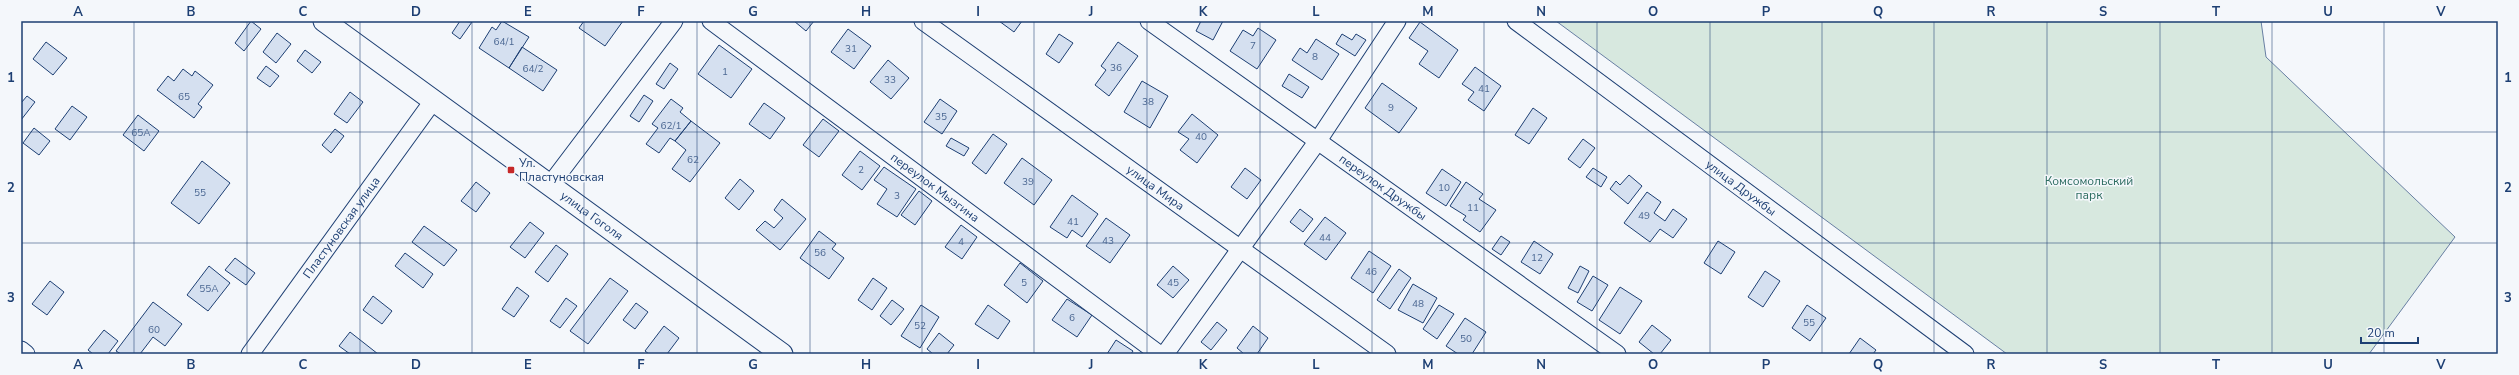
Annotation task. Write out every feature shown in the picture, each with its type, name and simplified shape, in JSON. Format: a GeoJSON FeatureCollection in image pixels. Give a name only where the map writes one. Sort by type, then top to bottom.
{"type":"FeatureCollection","features":[{"type":"Feature","properties":{"kind":"street","name":"улица Гоголя"},"geometry":{"type":"LineString","coordinates":[[324,21],[782,354]]}},
{"type":"Feature","properties":{"kind":"street"},"geometry":{"type":"LineString","coordinates":[[550,185],[674,21]]}},
{"type":"Feature","properties":{"kind":"street","name":"переулок Мызгина"},"geometry":{"type":"LineString","coordinates":[[711,21],[1159,354]]}},
{"type":"Feature","properties":{"kind":"street","name":"улица Мира"},"geometry":{"type":"LineString","coordinates":[[923,21],[1387,354]]}},
{"type":"Feature","properties":{"kind":"street","name":"переулок Дружбы"},"geometry":{"type":"LineString","coordinates":[[1149,21],[1617,354]]}},
{"type":"Feature","properties":{"kind":"street"},"geometry":{"type":"LineString","coordinates":[[1165,354],[1242,250],[1317,142],[1397,21]]}},
{"type":"Feature","properties":{"kind":"street","name":"улица Дружбы"},"geometry":{"type":"LineString","coordinates":[[1516,21],[1965,354]]}},
{"type":"Feature","properties":{"kind":"street","name":"Пластуновская улица"},"geometry":{"type":"LineString","coordinates":[[250,354],[433,101]]}},
{"type":"Feature","properties":{"kind":"street"},"geometry":{"type":"LineString","coordinates":[[21,350],[26,354]]}},
{"type":"Feature","properties":{"kind":"green space","name":"Комсомольский парк"},"geometry":{"type":"Polygon","coordinates":[[[1556,21],[2261,21],[2266,57],[2455,237],[2369,354],[2007,354],[1556,21]]]}},
{"type":"Feature","properties":{"kind":"building"},"geometry":{"type":"Polygon","coordinates":[[[251,21],[261,29],[244,51],[235,43],[251,21]]]}},
{"type":"Feature","properties":{"kind":"building"},"geometry":{"type":"Polygon","coordinates":[[[460,21],[472,22],[460,39],[452,33],[460,21]]]}},
{"type":"Feature","properties":{"kind":"building"},"geometry":{"type":"Polygon","coordinates":[[[502,21],[529,37],[509,68],[479,48],[492,27],[496,30],[502,21]]]}},
{"type":"Feature","properties":{"kind":"building"},"geometry":{"type":"Polygon","coordinates":[[[584,21],[623,21],[605,46],[579,28],[584,21]]]}},
{"type":"Feature","properties":{"kind":"building"},"geometry":{"type":"Polygon","coordinates":[[[794,21],[814,21],[806,31],[794,21]]]}},
{"type":"Feature","properties":{"kind":"building"},"geometry":{"type":"Polygon","coordinates":[[[999,21],[1022,21],[1014,32],[999,21]]]}},
{"type":"Feature","properties":{"kind":"building"},"geometry":{"type":"Polygon","coordinates":[[[1201,21],[1223,21],[1213,40],[1196,31],[1201,21]]]}},
{"type":"Feature","properties":{"kind":"building"},"geometry":{"type":"Polygon","coordinates":[[[1420,22],[1458,50],[1439,78],[1419,64],[1428,51],[1409,38],[1420,22]]]}},
{"type":"Feature","properties":{"kind":"building"},"geometry":{"type":"Polygon","coordinates":[[[1258,28],[1276,40],[1257,69],[1230,51],[1243,30],[1253,36],[1258,28]]]}},
{"type":"Feature","properties":{"kind":"building"},"geometry":{"type":"Polygon","coordinates":[[[848,29],[871,46],[854,69],[831,52],[848,29]]]}},
{"type":"Feature","properties":{"kind":"building"},"geometry":{"type":"Polygon","coordinates":[[[277,33],[291,44],[276,63],[263,52],[277,33]]]}},
{"type":"Feature","properties":{"kind":"building"},"geometry":{"type":"Polygon","coordinates":[[[1059,34],[1073,43],[1059,63],[1046,54],[1059,34]]]}},
{"type":"Feature","properties":{"kind":"building"},"geometry":{"type":"Polygon","coordinates":[[[1342,34],[1352,40],[1356,34],[1366,40],[1355,56],[1336,44],[1342,34]]]}},
{"type":"Feature","properties":{"kind":"building"},"geometry":{"type":"Polygon","coordinates":[[[1316,39],[1339,54],[1322,80],[1292,60],[1300,48],[1307,53],[1316,39]]]}},
{"type":"Feature","properties":{"kind":"building"},"geometry":{"type":"Polygon","coordinates":[[[46,42],[67,58],[53,75],[33,59],[46,42]]]}},
{"type":"Feature","properties":{"kind":"building"},"geometry":{"type":"Polygon","coordinates":[[[1118,42],[1138,56],[1109,96],[1095,85],[1106,70],[1101,66],[1118,42]]]}},
{"type":"Feature","properties":{"kind":"building"},"geometry":{"type":"Polygon","coordinates":[[[719,45],[752,69],[731,98],[698,74],[719,45]]]}},
{"type":"Feature","properties":{"kind":"building"},"geometry":{"type":"Polygon","coordinates":[[[522,47],[557,70],[543,91],[509,68],[522,47]]]}},
{"type":"Feature","properties":{"kind":"building"},"geometry":{"type":"Polygon","coordinates":[[[305,50],[321,62],[312,73],[297,61],[305,50]]]}},
{"type":"Feature","properties":{"kind":"building"},"geometry":{"type":"Polygon","coordinates":[[[888,60],[909,78],[891,99],[870,82],[888,60]]]}},
{"type":"Feature","properties":{"kind":"building"},"geometry":{"type":"Polygon","coordinates":[[[670,63],[678,69],[664,89],[656,84],[670,63]]]}},
{"type":"Feature","properties":{"kind":"building"},"geometry":{"type":"Polygon","coordinates":[[[266,66],[279,76],[270,87],[257,78],[266,66]]]}},
{"type":"Feature","properties":{"kind":"building"},"geometry":{"type":"Polygon","coordinates":[[[1475,67],[1501,86],[1484,111],[1468,100],[1474,92],[1462,84],[1475,67]]]}},
{"type":"Feature","properties":{"kind":"building"},"geometry":{"type":"Polygon","coordinates":[[[183,69],[192,76],[195,71],[213,85],[198,104],[202,107],[194,118],[157,90],[168,76],[174,81],[183,69]]]}},
{"type":"Feature","properties":{"kind":"building"},"geometry":{"type":"Polygon","coordinates":[[[1289,74],[1309,87],[1302,98],[1282,86],[1289,74]]]}},
{"type":"Feature","properties":{"kind":"building"},"geometry":{"type":"Polygon","coordinates":[[[1142,81],[1168,96],[1150,128],[1124,112],[1142,81]]]}},
{"type":"Feature","properties":{"kind":"building"},"geometry":{"type":"Polygon","coordinates":[[[1382,83],[1417,108],[1399,133],[1365,108],[1382,83]]]}},
{"type":"Feature","properties":{"kind":"building"},"geometry":{"type":"Polygon","coordinates":[[[350,92],[363,102],[347,123],[334,114],[350,92]]]}},
{"type":"Feature","properties":{"kind":"building"},"geometry":{"type":"Polygon","coordinates":[[[644,95],[653,101],[639,122],[630,116],[644,95]]]}},
{"type":"Feature","properties":{"kind":"building"},"geometry":{"type":"Polygon","coordinates":[[[27,96],[35,102],[21,120],[21,103],[27,96]]]}},
{"type":"Feature","properties":{"kind":"building"},"geometry":{"type":"Polygon","coordinates":[[[671,99],[683,108],[680,112],[691,121],[675,141],[670,138],[659,153],[646,144],[658,128],[652,124],[671,99]]]}},
{"type":"Feature","properties":{"kind":"building"},"geometry":{"type":"Polygon","coordinates":[[[940,99],[957,111],[942,134],[924,122],[940,99]]]}},
{"type":"Feature","properties":{"kind":"building"},"geometry":{"type":"Polygon","coordinates":[[[764,103],[785,118],[770,139],[749,124],[764,103]]]}},
{"type":"Feature","properties":{"kind":"building"},"geometry":{"type":"Polygon","coordinates":[[[72,106],[87,117],[70,140],[55,129],[72,106]]]}},
{"type":"Feature","properties":{"kind":"building"},"geometry":{"type":"Polygon","coordinates":[[[1533,108],[1547,118],[1529,144],[1515,135],[1533,108]]]}},
{"type":"Feature","properties":{"kind":"building"},"geometry":{"type":"Polygon","coordinates":[[[1192,114],[1218,135],[1197,163],[1180,150],[1189,139],[1178,132],[1192,114]]]}},
{"type":"Feature","properties":{"kind":"building"},"geometry":{"type":"Polygon","coordinates":[[[138,115],[159,131],[144,151],[123,135],[138,115]]]}},
{"type":"Feature","properties":{"kind":"building"},"geometry":{"type":"Polygon","coordinates":[[[823,119],[839,131],[819,157],[803,145],[823,119]]]}},
{"type":"Feature","properties":{"kind":"building"},"geometry":{"type":"Polygon","coordinates":[[[691,121],[720,143],[690,182],[672,169],[686,150],[675,141],[691,121]]]}},
{"type":"Feature","properties":{"kind":"building"},"geometry":{"type":"Polygon","coordinates":[[[34,128],[50,141],[39,155],[23,143],[34,128]]]}},
{"type":"Feature","properties":{"kind":"building"},"geometry":{"type":"Polygon","coordinates":[[[335,129],[344,136],[331,153],[322,145],[335,129]]]}},
{"type":"Feature","properties":{"kind":"building"},"geometry":{"type":"Polygon","coordinates":[[[993,134],[1007,144],[986,174],[972,163],[993,134]]]}},
{"type":"Feature","properties":{"kind":"building"},"geometry":{"type":"Polygon","coordinates":[[[951,138],[969,148],[964,156],[946,146],[951,138]]]}},
{"type":"Feature","properties":{"kind":"building"},"geometry":{"type":"Polygon","coordinates":[[[1583,139],[1595,148],[1580,168],[1568,159],[1583,139]]]}},
{"type":"Feature","properties":{"kind":"building"},"geometry":{"type":"Polygon","coordinates":[[[860,151],[880,166],[862,190],[842,175],[860,151]]]}},
{"type":"Feature","properties":{"kind":"building"},"geometry":{"type":"Polygon","coordinates":[[[1022,158],[1052,180],[1034,205],[1004,183],[1022,158]]]}},
{"type":"Feature","properties":{"kind":"building"},"geometry":{"type":"Polygon","coordinates":[[[202,161],[230,183],[199,224],[171,203],[202,161]]]}},
{"type":"Feature","properties":{"kind":"building"},"geometry":{"type":"Polygon","coordinates":[[[884,167],[916,189],[897,217],[877,204],[887,189],[874,180],[884,167]]]}},
{"type":"Feature","properties":{"kind":"building"},"geometry":{"type":"Polygon","coordinates":[[[1245,168],[1261,180],[1247,199],[1231,187],[1245,168]]]}},
{"type":"Feature","properties":{"kind":"building"},"geometry":{"type":"Polygon","coordinates":[[[1593,168],[1607,177],[1601,187],[1586,177],[1593,168]]]}},
{"type":"Feature","properties":{"kind":"building"},"geometry":{"type":"Polygon","coordinates":[[[1442,169],[1461,182],[1446,206],[1426,193],[1442,169]]]}},
{"type":"Feature","properties":{"kind":"building"},"geometry":{"type":"Polygon","coordinates":[[[1629,175],[1642,186],[1628,204],[1610,189],[1616,181],[1620,185],[1629,175]]]}},
{"type":"Feature","properties":{"kind":"building"},"geometry":{"type":"Polygon","coordinates":[[[740,179],[754,191],[739,210],[725,198],[740,179]]]}},
{"type":"Feature","properties":{"kind":"building"},"geometry":{"type":"Polygon","coordinates":[[[476,182],[490,193],[476,212],[461,201],[476,182]]]}},
{"type":"Feature","properties":{"kind":"building"},"geometry":{"type":"Polygon","coordinates":[[[1466,182],[1483,194],[1479,199],[1496,210],[1480,232],[1463,220],[1466,216],[1450,206],[1466,182]]]}},
{"type":"Feature","properties":{"kind":"building"},"geometry":{"type":"Polygon","coordinates":[[[919,191],[932,201],[915,225],[901,215],[919,191]]]}},
{"type":"Feature","properties":{"kind":"building"},"geometry":{"type":"Polygon","coordinates":[[[1647,192],[1661,202],[1654,213],[1665,221],[1673,209],[1687,219],[1673,238],[1660,229],[1650,242],[1624,223],[1647,192]]]}},
{"type":"Feature","properties":{"kind":"building"},"geometry":{"type":"Polygon","coordinates":[[[1072,195],[1098,214],[1082,237],[1072,230],[1067,238],[1050,227],[1072,195]]]}},
{"type":"Feature","properties":{"kind":"building"},"geometry":{"type":"Polygon","coordinates":[[[782,199],[806,219],[780,250],[756,230],[765,221],[774,228],[783,218],[774,210],[782,199]]]}},
{"type":"Feature","properties":{"kind":"building"},"geometry":{"type":"Polygon","coordinates":[[[1300,209],[1313,219],[1303,232],[1290,222],[1300,209]]]}},
{"type":"Feature","properties":{"kind":"building"},"geometry":{"type":"Polygon","coordinates":[[[1325,217],[1346,233],[1326,260],[1304,244],[1325,217]]]}},
{"type":"Feature","properties":{"kind":"building"},"geometry":{"type":"Polygon","coordinates":[[[1106,218],[1130,235],[1110,263],[1086,246],[1106,218]]]}},
{"type":"Feature","properties":{"kind":"building"},"geometry":{"type":"Polygon","coordinates":[[[530,222],[544,233],[525,258],[510,247],[530,222]]]}},
{"type":"Feature","properties":{"kind":"building"},"geometry":{"type":"Polygon","coordinates":[[[961,225],[977,237],[962,259],[945,247],[961,225]]]}},
{"type":"Feature","properties":{"kind":"building"},"geometry":{"type":"Polygon","coordinates":[[[424,226],[457,250],[444,266],[412,242],[424,226]]]}},
{"type":"Feature","properties":{"kind":"building"},"geometry":{"type":"Polygon","coordinates":[[[819,231],[836,244],[832,249],[844,258],[829,279],[800,258],[819,231]]]}},
{"type":"Feature","properties":{"kind":"building"},"geometry":{"type":"Polygon","coordinates":[[[1501,236],[1510,242],[1501,255],[1492,249],[1501,236]]]}},
{"type":"Feature","properties":{"kind":"building"},"geometry":{"type":"Polygon","coordinates":[[[1534,241],[1553,254],[1540,274],[1521,262],[1534,241]]]}},
{"type":"Feature","properties":{"kind":"building"},"geometry":{"type":"Polygon","coordinates":[[[1718,241],[1735,252],[1721,274],[1704,263],[1718,241]]]}},
{"type":"Feature","properties":{"kind":"building"},"geometry":{"type":"Polygon","coordinates":[[[556,245],[568,254],[548,282],[535,272],[556,245]]]}},
{"type":"Feature","properties":{"kind":"building"},"geometry":{"type":"Polygon","coordinates":[[[1369,251],[1391,266],[1373,293],[1351,278],[1369,251]]]}},
{"type":"Feature","properties":{"kind":"building"},"geometry":{"type":"Polygon","coordinates":[[[405,253],[433,274],[423,288],[395,266],[405,253]]]}},
{"type":"Feature","properties":{"kind":"building"},"geometry":{"type":"Polygon","coordinates":[[[235,258],[255,273],[246,285],[225,270],[235,258]]]}},
{"type":"Feature","properties":{"kind":"building"},"geometry":{"type":"Polygon","coordinates":[[[1020,263],[1043,281],[1027,303],[1004,285],[1020,263]]]}},
{"type":"Feature","properties":{"kind":"building"},"geometry":{"type":"Polygon","coordinates":[[[209,266],[230,283],[208,311],[187,295],[209,266]]]}},
{"type":"Feature","properties":{"kind":"building"},"geometry":{"type":"Polygon","coordinates":[[[1173,266],[1189,280],[1173,298],[1157,285],[1173,266]]]}},
{"type":"Feature","properties":{"kind":"building"},"geometry":{"type":"Polygon","coordinates":[[[1580,266],[1589,271],[1578,293],[1568,288],[1580,266]]]}},
{"type":"Feature","properties":{"kind":"building"},"geometry":{"type":"Polygon","coordinates":[[[1399,269],[1411,278],[1390,309],[1377,300],[1399,269]]]}},
{"type":"Feature","properties":{"kind":"building"},"geometry":{"type":"Polygon","coordinates":[[[1765,271],[1780,281],[1763,307],[1748,297],[1765,271]]]}},
{"type":"Feature","properties":{"kind":"building"},"geometry":{"type":"Polygon","coordinates":[[[1593,276],[1608,285],[1592,311],[1577,302],[1593,276]]]}},
{"type":"Feature","properties":{"kind":"building"},"geometry":{"type":"Polygon","coordinates":[[[610,278],[628,291],[588,344],[570,331],[610,278]]]}},
{"type":"Feature","properties":{"kind":"building"},"geometry":{"type":"Polygon","coordinates":[[[873,278],[887,288],[872,310],[858,300],[873,278]]]}},
{"type":"Feature","properties":{"kind":"building"},"geometry":{"type":"Polygon","coordinates":[[[50,281],[64,292],[47,315],[32,304],[50,281]]]}},
{"type":"Feature","properties":{"kind":"building"},"geometry":{"type":"Polygon","coordinates":[[[1413,284],[1437,298],[1423,323],[1398,310],[1413,284]]]}},
{"type":"Feature","properties":{"kind":"building"},"geometry":{"type":"Polygon","coordinates":[[[517,287],[529,296],[514,317],[502,309],[517,287]]]}},
{"type":"Feature","properties":{"kind":"building"},"geometry":{"type":"Polygon","coordinates":[[[1620,287],[1642,301],[1620,334],[1599,320],[1620,287]]]}},
{"type":"Feature","properties":{"kind":"building"},"geometry":{"type":"Polygon","coordinates":[[[373,296],[392,311],[382,324],[363,310],[373,296]]]}},
{"type":"Feature","properties":{"kind":"building"},"geometry":{"type":"Polygon","coordinates":[[[566,298],[577,306],[560,328],[550,321],[566,298]]]}},
{"type":"Feature","properties":{"kind":"building"},"geometry":{"type":"Polygon","coordinates":[[[1067,299],[1092,315],[1077,337],[1052,320],[1067,299]]]}},
{"type":"Feature","properties":{"kind":"building"},"geometry":{"type":"Polygon","coordinates":[[[892,300],[904,309],[891,325],[880,316],[892,300]]]}},
{"type":"Feature","properties":{"kind":"building"},"geometry":{"type":"Polygon","coordinates":[[[153,302],[182,324],[165,346],[153,337],[140,354],[121,354],[116,351],[153,302]]]}},
{"type":"Feature","properties":{"kind":"building"},"geometry":{"type":"Polygon","coordinates":[[[636,303],[648,312],[635,329],[623,320],[636,303]]]}},
{"type":"Feature","properties":{"kind":"building"},"geometry":{"type":"Polygon","coordinates":[[[921,305],[939,317],[920,348],[901,336],[921,305]]]}},
{"type":"Feature","properties":{"kind":"building"},"geometry":{"type":"Polygon","coordinates":[[[988,305],[1010,321],[998,339],[975,324],[988,305]]]}},
{"type":"Feature","properties":{"kind":"building"},"geometry":{"type":"Polygon","coordinates":[[[1439,305],[1454,314],[1437,339],[1423,329],[1439,305]]]}},
{"type":"Feature","properties":{"kind":"building"},"geometry":{"type":"Polygon","coordinates":[[[1807,305],[1826,318],[1810,341],[1792,328],[1807,305]]]}},
{"type":"Feature","properties":{"kind":"building"},"geometry":{"type":"Polygon","coordinates":[[[1465,318],[1486,332],[1472,354],[1458,354],[1446,346],[1465,318]]]}},
{"type":"Feature","properties":{"kind":"building"},"geometry":{"type":"Polygon","coordinates":[[[1217,322],[1227,330],[1211,350],[1201,342],[1217,322]]]}},
{"type":"Feature","properties":{"kind":"building"},"geometry":{"type":"Polygon","coordinates":[[[1652,325],[1671,340],[1660,354],[1654,354],[1639,342],[1652,325]]]}},
{"type":"Feature","properties":{"kind":"building"},"geometry":{"type":"Polygon","coordinates":[[[664,326],[679,338],[667,354],[649,354],[645,351],[664,326]]]}},
{"type":"Feature","properties":{"kind":"building"},"geometry":{"type":"Polygon","coordinates":[[[1253,326],[1268,338],[1257,354],[1244,354],[1237,348],[1253,326]]]}},
{"type":"Feature","properties":{"kind":"building"},"geometry":{"type":"Polygon","coordinates":[[[104,330],[118,341],[108,354],[93,354],[88,350],[104,330]]]}},
{"type":"Feature","properties":{"kind":"building"},"geometry":{"type":"Polygon","coordinates":[[[350,332],[378,354],[350,354],[339,346],[350,332]]]}},
{"type":"Feature","properties":{"kind":"building"},"geometry":{"type":"Polygon","coordinates":[[[939,333],[954,345],[947,354],[933,354],[927,349],[939,333]]]}},
{"type":"Feature","properties":{"kind":"building"},"geometry":{"type":"Polygon","coordinates":[[[1860,338],[1876,350],[1873,354],[1849,354],[1860,338]]]}},
{"type":"Feature","properties":{"kind":"building"},"geometry":{"type":"Polygon","coordinates":[[[1116,340],[1133,351],[1131,354],[1107,354],[1116,340]]]}},
{"type":"Feature","properties":{"kind":"place","name":"Ул. Пластуновская"},"geometry":{"type":"Point","coordinates":[511,170]}}]}
